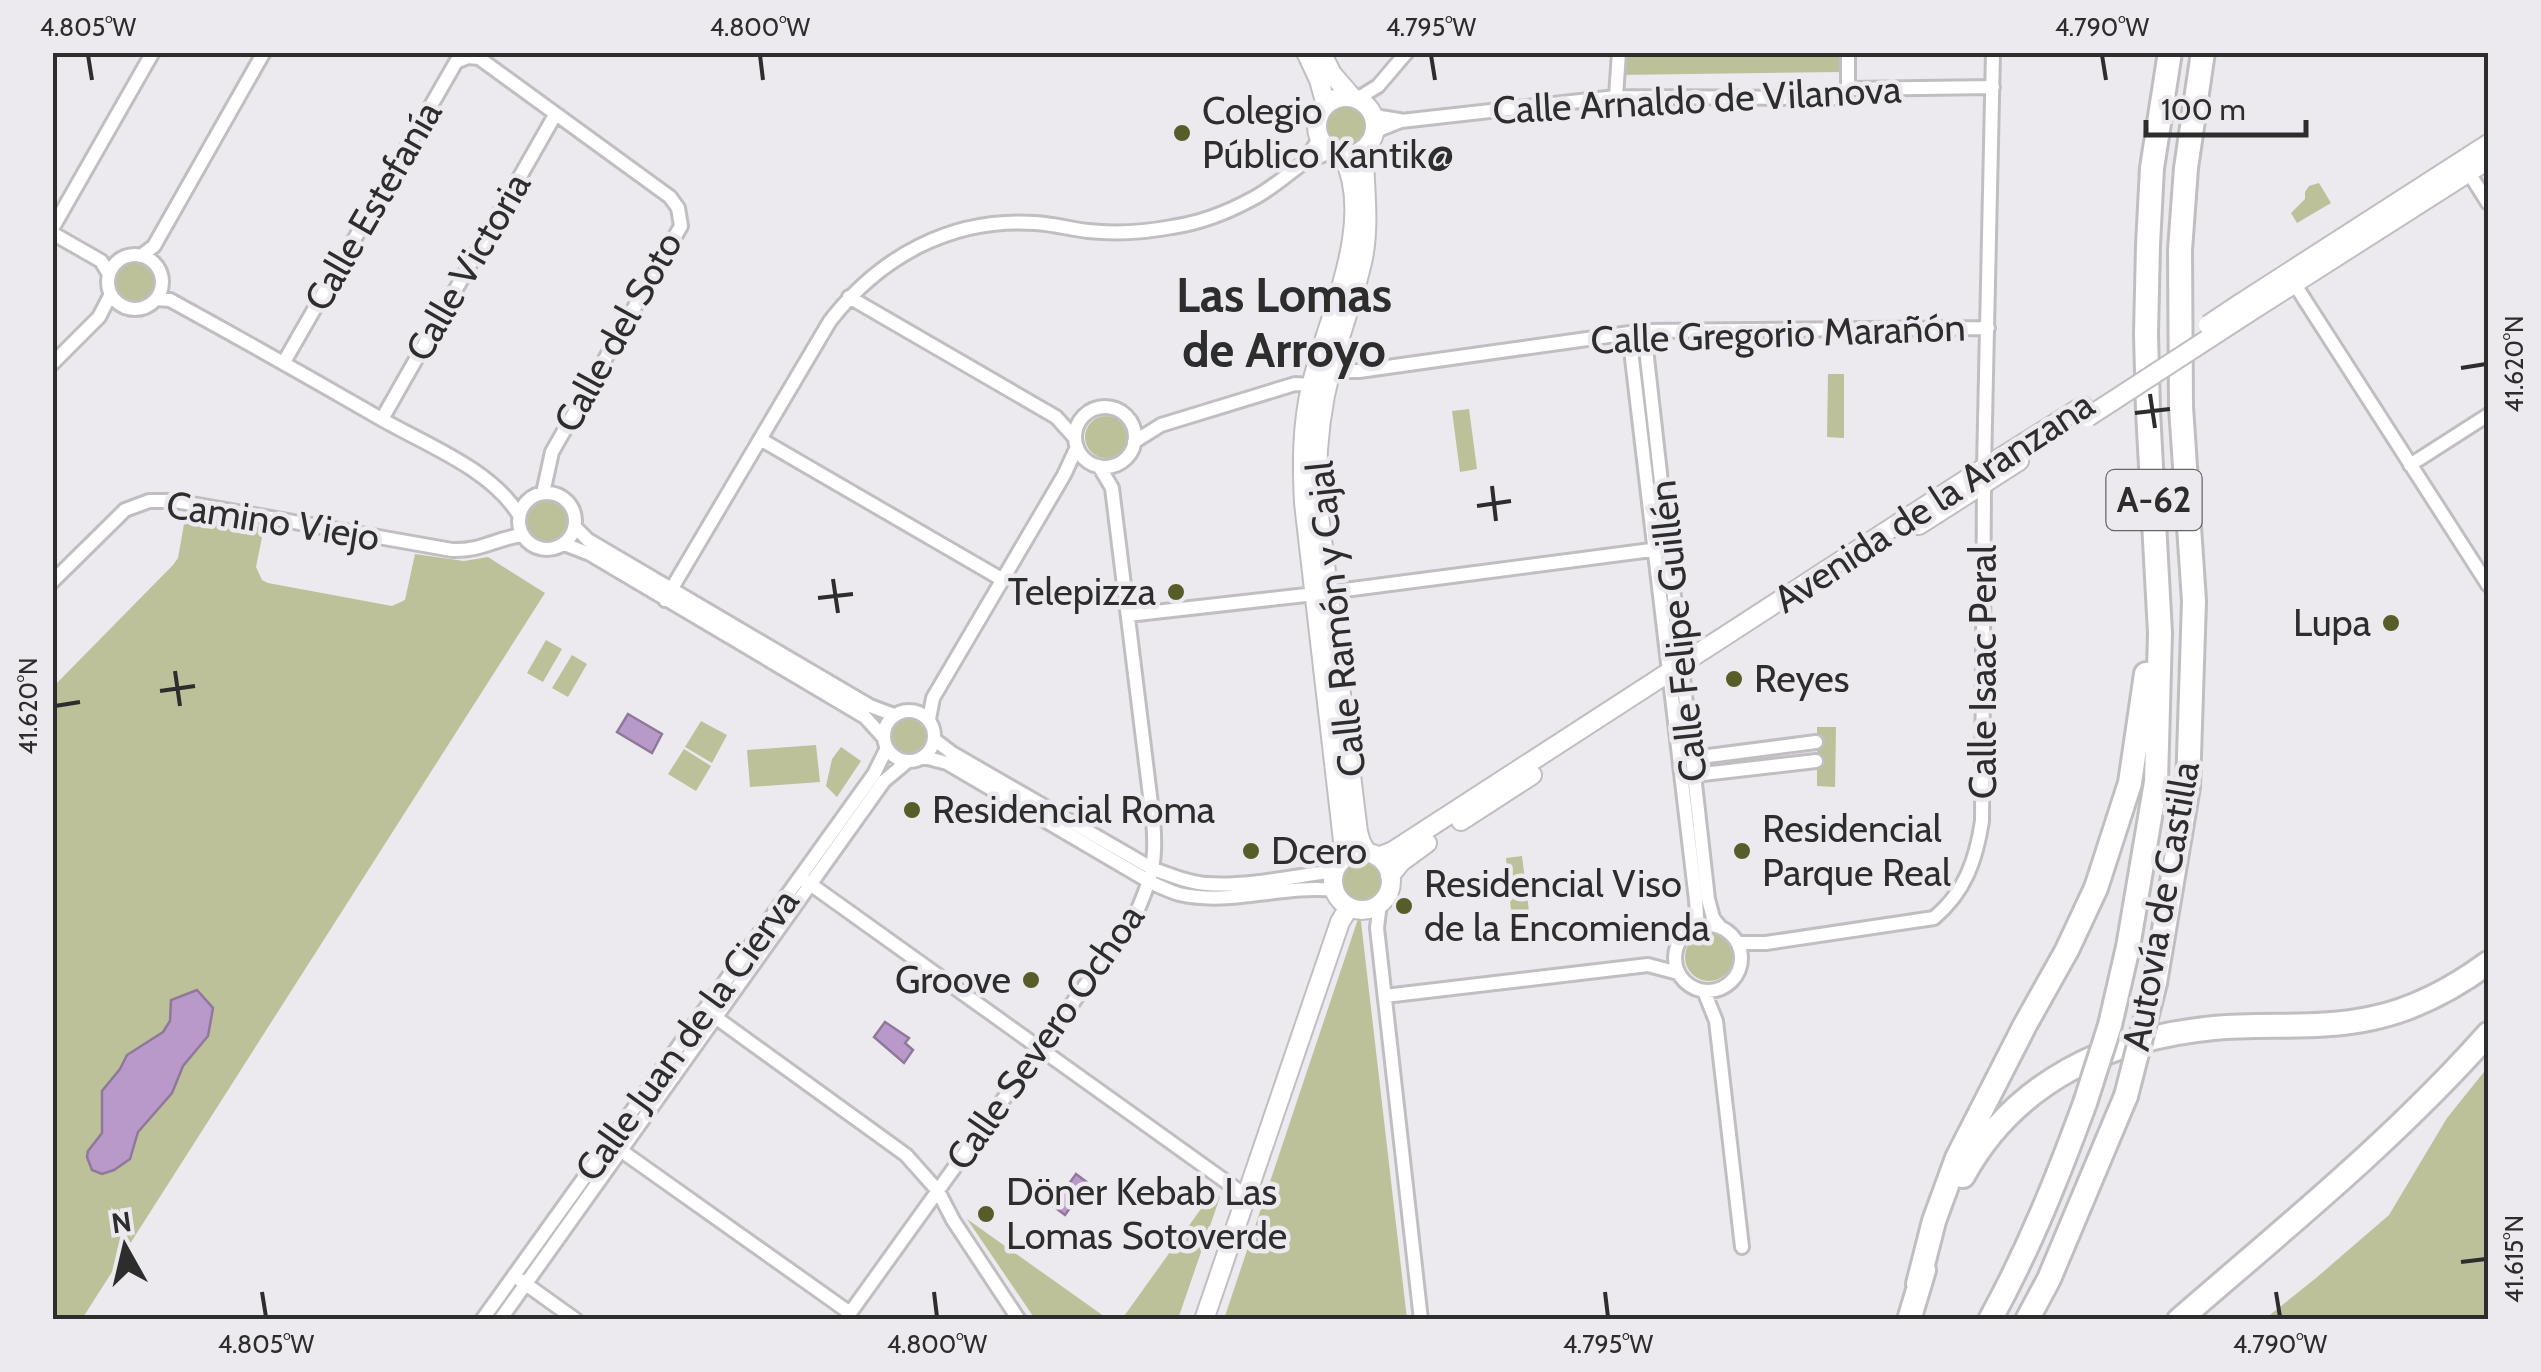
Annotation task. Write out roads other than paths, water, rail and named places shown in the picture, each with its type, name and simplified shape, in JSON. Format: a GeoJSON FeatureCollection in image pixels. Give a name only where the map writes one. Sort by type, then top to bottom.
{"type":"FeatureCollection","features":[{"type":"Feature","properties":{"kind":"highway","name":"Autovía de Castilla"},"geometry":{"type":"LineString","coordinates":[[1990,1320],[2022,1262],[2056,1182],[2110,1024],[2128,948],[2156,782],[2160,633],[2146,334],[2152,168],[2170,52]]}},
{"type":"Feature","properties":{"kind":"highway","name":"Autovía de Castilla"},"geometry":{"type":"LineString","coordinates":[[2027,1320],[2049,1278],[2126,1096],[2155,982],[2188,788],[2194,601],[2182,408],[2180,250],[2186,168],[2202,52]]}},
{"type":"Feature","properties":{"kind":"highway"},"geometry":{"type":"LineString","coordinates":[[2194,601],[2192,268],[2198,177],[2218,52]]}},
{"type":"Feature","properties":{"kind":"highway"},"geometry":{"type":"LineString","coordinates":[[1909,1320],[1927,1244],[1957,1158],[2067,950],[2088,903],[2130,783],[2150,643],[2154,490]]}},
{"type":"Feature","properties":{"kind":"highway"},"geometry":{"type":"LineString","coordinates":[[1918,1284],[1959,1184],[1976,1154],[2024,1101],[2073,1067],[2124,1045],[2172,1034],[2213,1028],[2349,1023],[2389,1014],[2438,994],[2488,963]]}},
{"type":"Feature","properties":{"kind":"highway"},"geometry":{"type":"LineString","coordinates":[[2179,1320],[2380,1144],[2488,1034]]}},
{"type":"Feature","properties":{"kind":"street"},"geometry":{"type":"LineString","coordinates":[[52,364],[99,317],[111,294],[109,274],[100,262],[52,231],[153,52]]}},
{"type":"Feature","properties":{"kind":"street"},"geometry":{"type":"LineString","coordinates":[[147,259],[264,52]]}},
{"type":"Feature","properties":{"kind":"street"},"geometry":{"type":"LineString","coordinates":[[1306,52],[1326,105]]}},
{"type":"Feature","properties":{"kind":"street"},"geometry":{"type":"LineString","coordinates":[[669,594],[830,321],[849,297],[896,258],[954,230],[1008,223],[1121,232],[1176,227],[1219,215],[1253,199],[1331,149],[1355,155],[1372,142],[1366,110],[1332,74],[1322,52]]}},
{"type":"Feature","properties":{"kind":"street"},"geometry":{"type":"LineString","coordinates":[[1366,110],[1378,86],[1407,52]]}},
{"type":"Feature","properties":{"kind":"street"},"geometry":{"type":"LineString","coordinates":[[1616,97],[1619,52]]}},
{"type":"Feature","properties":{"kind":"street"},"geometry":{"type":"LineString","coordinates":[[1848,52],[1848,89]]}},
{"type":"Feature","properties":{"kind":"street","name":"Calle Isaac Peral"},"geometry":{"type":"LineString","coordinates":[[1766,943],[1934,918],[1965,883],[1978,851],[1982,821],[1993,52]]}},
{"type":"Feature","properties":{"kind":"street","name":"Calle del Soto"},"geometry":{"type":"LineString","coordinates":[[468,57],[479,58],[670,197],[678,208],[681,226],[552,452],[548,493]]}},
{"type":"Feature","properties":{"kind":"street","name":"Calle Estefanía"},"geometry":{"type":"LineString","coordinates":[[284,362],[456,62],[468,57]]}},
{"type":"Feature","properties":{"kind":"street","name":"Calle Arnaldo de Vilanova"},"geometry":{"type":"LineString","coordinates":[[1366,110],[1401,121],[1616,97],[1833,98],[1848,89],[1994,87]]}},
{"type":"Feature","properties":{"kind":"street"},"geometry":{"type":"LineString","coordinates":[[1331,149],[1317,122],[1326,105],[1334,99],[1366,110]]}},
{"type":"Feature","properties":{"kind":"street","name":"Calle Victoria"},"geometry":{"type":"LineString","coordinates":[[382,419],[555,115]]}},
{"type":"Feature","properties":{"kind":"street","name":"Avenida de la Aranzana"},"geometry":{"type":"LineString","coordinates":[[1390,876],[1414,851],[1677,674],[2086,412],[2488,144]]}},
{"type":"Feature","properties":{"kind":"street","name":"Calle Ramón y Cajal"},"geometry":{"type":"LineString","coordinates":[[1331,149],[1351,176],[1352,232],[1348,260],[1311,385],[1302,467],[1358,832],[1361,842],[1388,868],[1390,876]]}},
{"type":"Feature","properties":{"kind":"street","name":"Calle Ramón y Cajal"},"geometry":{"type":"LineString","coordinates":[[1204,1320],[1349,895],[1322,593],[1316,468],[1320,416],[1366,236],[1364,150]]}},
{"type":"Feature","properties":{"kind":"street","name":"Avenida de la Aranzana"},"geometry":{"type":"LineString","coordinates":[[2291,278],[2488,160]]}},
{"type":"Feature","properties":{"kind":"street"},"geometry":{"type":"LineString","coordinates":[[2469,172],[2488,203]]}},
{"type":"Feature","properties":{"kind":"street"},"geometry":{"type":"LineString","coordinates":[[100,262],[128,256],[147,259],[161,274],[163,296]]}},
{"type":"Feature","properties":{"kind":"street"},"geometry":{"type":"LineString","coordinates":[[109,274],[117,261]]}},
{"type":"Feature","properties":{"kind":"street"},"geometry":{"type":"LineString","coordinates":[[2291,278],[2488,585]]}},
{"type":"Feature","properties":{"kind":"street"},"geometry":{"type":"LineString","coordinates":[[111,294],[123,306]]}},
{"type":"Feature","properties":{"kind":"street"},"geometry":{"type":"LineString","coordinates":[[163,296],[484,478],[522,509]]}},
{"type":"Feature","properties":{"kind":"street"},"geometry":{"type":"LineString","coordinates":[[99,317],[123,306],[140,309],[163,296]]}},
{"type":"Feature","properties":{"kind":"street"},"geometry":{"type":"LineString","coordinates":[[849,297],[1056,417],[1093,463]]}},
{"type":"Feature","properties":{"kind":"street","name":"Calle Gregorio Marañón"},"geometry":{"type":"LineString","coordinates":[[1330,371],[1359,371],[1644,331],[1988,328]]}},
{"type":"Feature","properties":{"kind":"street","name":"Calle Felipe Guillén"},"geometry":{"type":"LineString","coordinates":[[1644,331],[1662,548]]}},
{"type":"Feature","properties":{"kind":"street","name":"Calle Felipe Guillén"},"geometry":{"type":"LineString","coordinates":[[1629,333],[1677,674],[1696,900],[1693,929]]}},
{"type":"Feature","properties":{"kind":"street"},"geometry":{"type":"LineString","coordinates":[[1134,442],[1161,425],[1296,384],[1311,385]]}},
{"type":"Feature","properties":{"kind":"street"},"geometry":{"type":"LineString","coordinates":[[923,715],[1064,475],[1076,442],[1076,430],[1084,416],[1107,407],[1129,419],[1134,442],[1127,457],[1114,465],[1093,463],[1064,475]]}},
{"type":"Feature","properties":{"kind":"street"},"geometry":{"type":"LineString","coordinates":[[2410,466],[2488,415]]}},
{"type":"Feature","properties":{"kind":"street"},"geometry":{"type":"LineString","coordinates":[[1056,417],[1084,416]]}},
{"type":"Feature","properties":{"kind":"street"},"geometry":{"type":"LineString","coordinates":[[1129,419],[1161,425]]}},
{"type":"Feature","properties":{"kind":"street"},"geometry":{"type":"LineString","coordinates":[[760,439],[1003,580]]}},
{"type":"Feature","properties":{"kind":"street","name":"Calle Severo Ochoa"},"geometry":{"type":"LineString","coordinates":[[848,1316],[1135,916],[1151,875],[1156,850],[1154,820],[1112,488],[1121,462]]}},
{"type":"Feature","properties":{"kind":"street","name":"Calle Severo Ochoa"},"geometry":{"type":"LineString","coordinates":[[1093,463],[1112,488]]}},
{"type":"Feature","properties":{"kind":"street"},"geometry":{"type":"LineString","coordinates":[[548,493],[570,505],[575,527],[564,544],[540,549],[531,545],[518,525],[522,509],[548,493]]}},
{"type":"Feature","properties":{"kind":"street","name":"Camino Viejo"},"geometry":{"type":"LineString","coordinates":[[52,582],[125,510],[150,501],[174,501],[452,550],[473,550],[522,535]]}},
{"type":"Feature","properties":{"kind":"street"},"geometry":{"type":"LineString","coordinates":[[575,527],[588,540],[669,594],[866,717],[900,759],[924,757],[946,763],[1151,875]]}},
{"type":"Feature","properties":{"kind":"street"},"geometry":{"type":"LineString","coordinates":[[564,544],[584,550],[669,594],[870,706],[894,715]]}},
{"type":"Feature","properties":{"kind":"street"},"geometry":{"type":"LineString","coordinates":[[1128,615],[1662,548]]}},
{"type":"Feature","properties":{"kind":"street","name":"Avenida de la Aranzana"},"geometry":{"type":"LineString","coordinates":[[1349,895],[1357,852],[1372,855],[1393,851],[1677,674]]}},
{"type":"Feature","properties":{"kind":"street","name":"Calle Felipe Guillén"},"geometry":{"type":"LineString","coordinates":[[1677,674],[1693,758],[1708,899],[1712,918],[1721,928]]}},
{"type":"Feature","properties":{"kind":"street"},"geometry":{"type":"LineString","coordinates":[[886,743],[884,730],[894,715],[905,710],[923,715],[934,728],[935,740],[924,757]]}},
{"type":"Feature","properties":{"kind":"street"},"geometry":{"type":"LineString","coordinates":[[935,740],[1176,893],[1230,897],[1313,887],[1349,895],[1389,891],[1390,876]]}},
{"type":"Feature","properties":{"kind":"street"},"geometry":{"type":"LineString","coordinates":[[1693,758],[1816,742]]}},
{"type":"Feature","properties":{"kind":"street","name":"Calle Juan de la Cierva"},"geometry":{"type":"LineString","coordinates":[[482,1320],[520,1280],[805,881],[874,774],[886,743]]}},
{"type":"Feature","properties":{"kind":"street","name":"Calle Juan de la Cierva"},"geometry":{"type":"LineString","coordinates":[[805,881],[884,782],[908,761]]}},
{"type":"Feature","properties":{"kind":"street"},"geometry":{"type":"LineString","coordinates":[[1694,775],[1816,761]]}},
{"type":"Feature","properties":{"kind":"street"},"geometry":{"type":"LineString","coordinates":[[805,881],[1246,1196]]}},
{"type":"Feature","properties":{"kind":"street"},"geometry":{"type":"LineString","coordinates":[[1349,895],[1377,928],[1422,1320]]}},
{"type":"Feature","properties":{"kind":"street"},"geometry":{"type":"LineString","coordinates":[[1678,973],[1675,956],[1686,934],[1712,926],[1731,934],[1738,944],[1740,961],[1737,974],[1723,988],[1716,1021]]}},
{"type":"Feature","properties":{"kind":"street"},"geometry":{"type":"LineString","coordinates":[[1738,944],[1766,943]]}},
{"type":"Feature","properties":{"kind":"street"},"geometry":{"type":"LineString","coordinates":[[1740,961],[1766,943]]}},
{"type":"Feature","properties":{"kind":"street"},"geometry":{"type":"LineString","coordinates":[[1648,965],[1677,948]]}},
{"type":"Feature","properties":{"kind":"street"},"geometry":{"type":"LineString","coordinates":[[1385,996],[1648,965],[1678,973],[1694,988],[1723,988]]}},
{"type":"Feature","properties":{"kind":"street"},"geometry":{"type":"LineString","coordinates":[[1704,991],[1716,1021],[1742,1247]]}},
{"type":"Feature","properties":{"kind":"street"},"geometry":{"type":"LineString","coordinates":[[710,1014],[906,1155],[938,1191],[1019,1320]]}},
{"type":"Feature","properties":{"kind":"street"},"geometry":{"type":"LineString","coordinates":[[616,1147],[848,1316]]}},
{"type":"Feature","properties":{"kind":"street"},"geometry":{"type":"LineString","coordinates":[[520,1280],[576,1320]]}},
{"type":"Feature","properties":{"kind":"street","name":"Calle Juan de la Cierva"},"geometry":{"type":"LineString","coordinates":[[500,1320],[520,1280]]}},
{"type":"Feature","properties":{"kind":"place","name":"Colegio Público Kantik@"},"geometry":{"type":"Point","coordinates":[1182,133]}},
{"type":"Feature","properties":{"kind":"place","name":"Telepizza"},"geometry":{"type":"Point","coordinates":[1176,592]}},
{"type":"Feature","properties":{"kind":"place","name":"Lupa"},"geometry":{"type":"Point","coordinates":[2391,623]}},
{"type":"Feature","properties":{"kind":"place","name":"Reyes"},"geometry":{"type":"Point","coordinates":[1734,679]}},
{"type":"Feature","properties":{"kind":"place","name":"Residencial Roma"},"geometry":{"type":"Point","coordinates":[912,810]}},
{"type":"Feature","properties":{"kind":"place","name":"Dcero"},"geometry":{"type":"Point","coordinates":[1251,851]}},
{"type":"Feature","properties":{"kind":"place","name":"Residencial Parque Real"},"geometry":{"type":"Point","coordinates":[1742,851]}},
{"type":"Feature","properties":{"kind":"place","name":"Residencial Viso de la Encomienda"},"geometry":{"type":"Point","coordinates":[1404,906]}},
{"type":"Feature","properties":{"kind":"place","name":"Groove"},"geometry":{"type":"Point","coordinates":[1031,980]}},
{"type":"Feature","properties":{"kind":"place","name":"Döner Kebab Las Lomas Sotoverde"},"geometry":{"type":"Point","coordinates":[986,1214]}},
{"type":"Feature","properties":{"kind":"district","name":"Las Lomas de Arroyo"},"geometry":{"type":"Point","coordinates":[1284,322]}}]}
